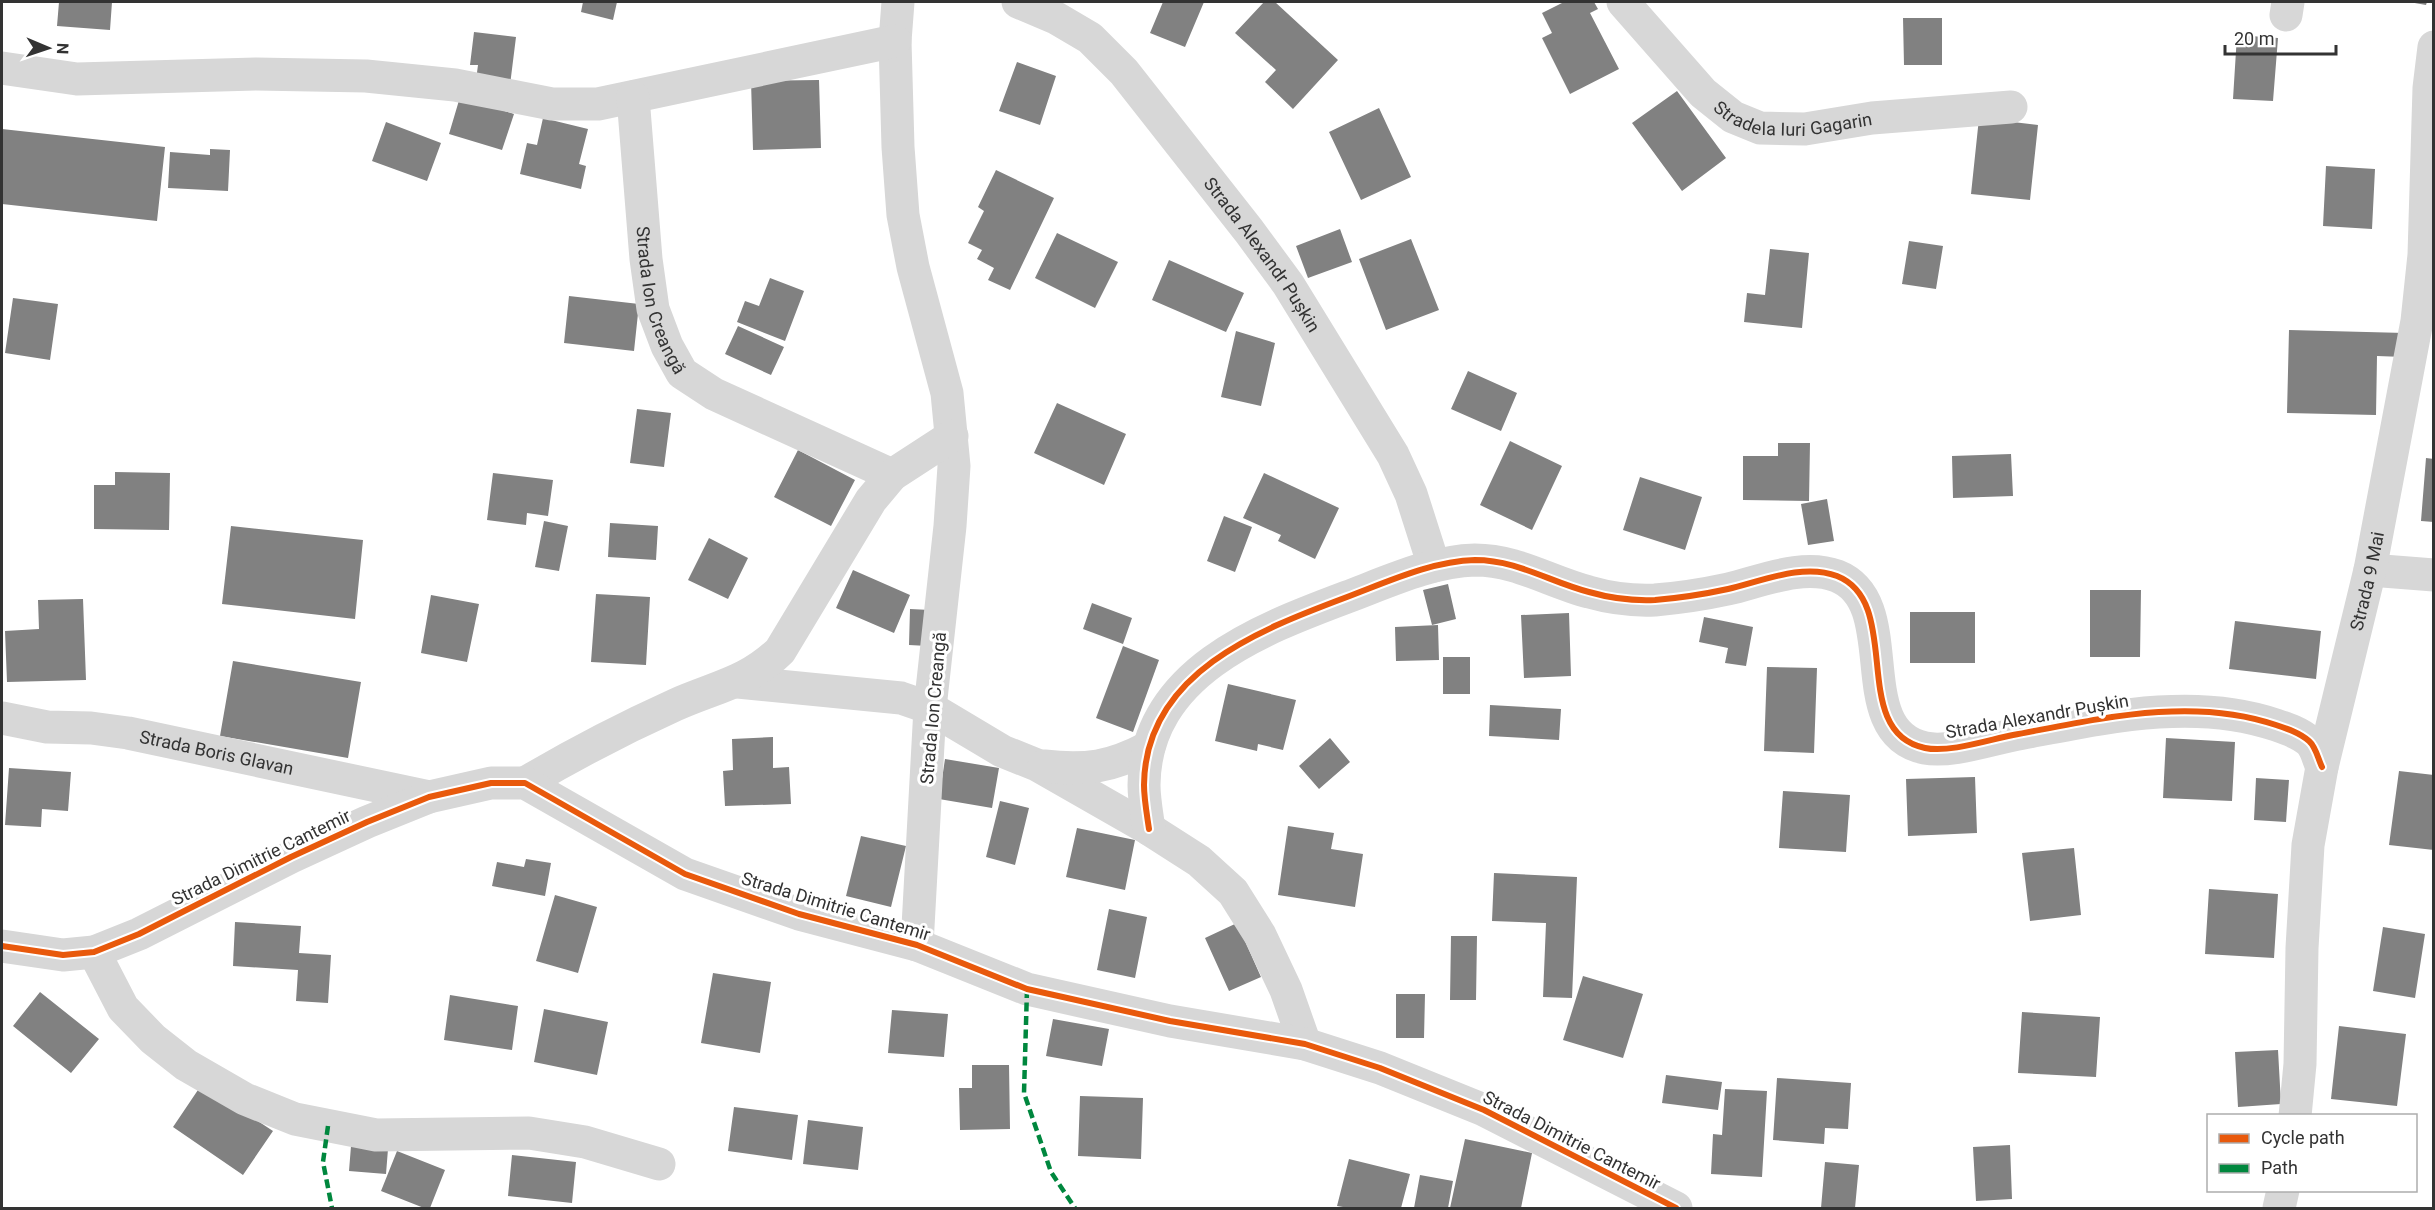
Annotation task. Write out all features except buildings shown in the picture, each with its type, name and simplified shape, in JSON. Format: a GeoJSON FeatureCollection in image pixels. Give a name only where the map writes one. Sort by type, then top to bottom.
{"type":"FeatureCollection","features":[{"type":"Feature","properties":{"kind":"street","name":"Strada Ion Creangă"},"geometry":{"type":"LineString","coordinates":[[898,2],[895,41],[898,147],[903,215],[913,267],[947,393],[954,466],[950,526],[930,708],[917,945]]}},
{"type":"Feature","properties":{"kind":"street","name":"Strada Alexandr Pușkin"},"geometry":{"type":"LineString","coordinates":[[1018,2],[1056,18],[1090,39],[1124,72],[1249,231],[1288,284],[1393,455],[1411,494],[1434,566]]}},
{"type":"Feature","properties":{"kind":"street","name":"Stradela Iuri Gagarin"},"geometry":{"type":"LineString","coordinates":[[1623,2],[1703,93],[1733,117],[1760,128],[1805,129],[1872,118],[2011,107]]}},
{"type":"Feature","properties":{"kind":"street"},"geometry":{"type":"LineString","coordinates":[[2,68],[76,79],[256,74],[366,76],[455,86],[552,104],[598,104],[895,41]]}},
{"type":"Feature","properties":{"kind":"street","name":"Strada 9 Mai"},"geometry":{"type":"LineString","coordinates":[[2295,1114],[2300,1064],[2302,948],[2308,845],[2322,767],[2370,570],[2417,321],[2424,255],[2429,88],[2433,47]]}},
{"type":"Feature","properties":{"kind":"street","name":"Strada Ion Creangă"},"geometry":{"type":"LineString","coordinates":[[633,97],[646,260],[653,309],[667,346],[682,373],[714,394],[892,475]]}},
{"type":"Feature","properties":{"kind":"street"},"geometry":{"type":"LineString","coordinates":[[525,783],[576,752],[678,704],[738,682],[764,667],[780,651],[871,500],[892,475],[952,436]]}},
{"type":"Feature","properties":{"kind":"street","name":"Strada Alexandr Pușkin"},"geometry":{"type":"LineString","coordinates":[[1149,829],[1144,785],[1149,747],[1167,706],[1205,667],[1227,650],[1305,613],[1434,566],[1474,560],[1509,564],[1587,592],[1622,599],[1655,600],[1724,590],[1799,572],[1820,572],[1839,576],[1859,591],[1868,614],[1878,661],[1883,707],[1894,730],[1908,743],[1929,749],[2119,717],[2159,712],[2206,711],[2251,716],[2291,730],[2313,743],[2322,767]]}},
{"type":"Feature","properties":{"kind":"street"},"geometry":{"type":"LineString","coordinates":[[2370,570],[2433,575]]}},
{"type":"Feature","properties":{"kind":"street"},"geometry":{"type":"LineString","coordinates":[[738,682],[901,698],[930,708],[1002,751],[1037,765],[1149,829],[1199,861],[1233,892],[1260,935],[1286,990],[1305,1044]]}},
{"type":"Feature","properties":{"kind":"street","name":"Strada Boris Glavan"},"geometry":{"type":"LineString","coordinates":[[2,718],[47,727],[91,728],[128,733],[429,797]]}},
{"type":"Feature","properties":{"kind":"street"},"geometry":{"type":"LineString","coordinates":[[1037,765],[1072,770],[1101,766],[1122,761],[1149,747]]}},
{"type":"Feature","properties":{"kind":"street","name":"Strada Dimitrie Cantemir"},"geometry":{"type":"LineString","coordinates":[[2,946],[63,955],[94,952],[139,934],[302,852],[429,797],[491,783],[525,783],[685,874],[799,914],[917,945],[1028,989],[1170,1021],[1305,1044],[1380,1068],[1484,1110],[1676,1209]]}},
{"type":"Feature","properties":{"kind":"street"},"geometry":{"type":"LineString","coordinates":[[94,952],[123,1008],[153,1039],[186,1065],[245,1099],[295,1119],[376,1135],[529,1133],[585,1142],[659,1164]]}},
{"type":"Feature","properties":{"kind":"street"},"geometry":{"type":"LineString","coordinates":[[2279,1209],[2283,1192]]}},
{"type":"Feature","properties":{"kind":"marked path"},"geometry":{"type":"LineString","coordinates":[[1027,989],[1024,1093],[1051,1172],[1075,1208]]}},
{"type":"Feature","properties":{"kind":"marked path"},"geometry":{"type":"LineString","coordinates":[[328,1126],[323,1162],[332,1208]]}},
{"type":"Feature","properties":{"kind":"cycle path"},"geometry":{"type":"LineString","coordinates":[[1149,829],[1144,785],[1149,746],[1164,713],[1185,685],[1213,661],[1244,641],[1313,610],[1426,568],[1475,560],[1519,567],[1597,594],[1638,600],[1701,594],[1797,572],[1824,572],[1837,576],[1857,590],[1868,612],[1874,638],[1881,694],[1888,718],[1902,737],[1925,748],[1945,749],[2112,717],[2178,711],[2211,712],[2244,716],[2298,733],[2311,744],[2322,767]]}},
{"type":"Feature","properties":{"kind":"cycle path"},"geometry":{"type":"LineString","coordinates":[[2,946],[63,955],[94,952],[139,934],[291,857],[429,797],[491,783],[525,783],[685,874],[799,914],[917,945],[1027,989],[1170,1021],[1305,1044],[1380,1068],[1484,1110],[1676,1208]]}}]}
